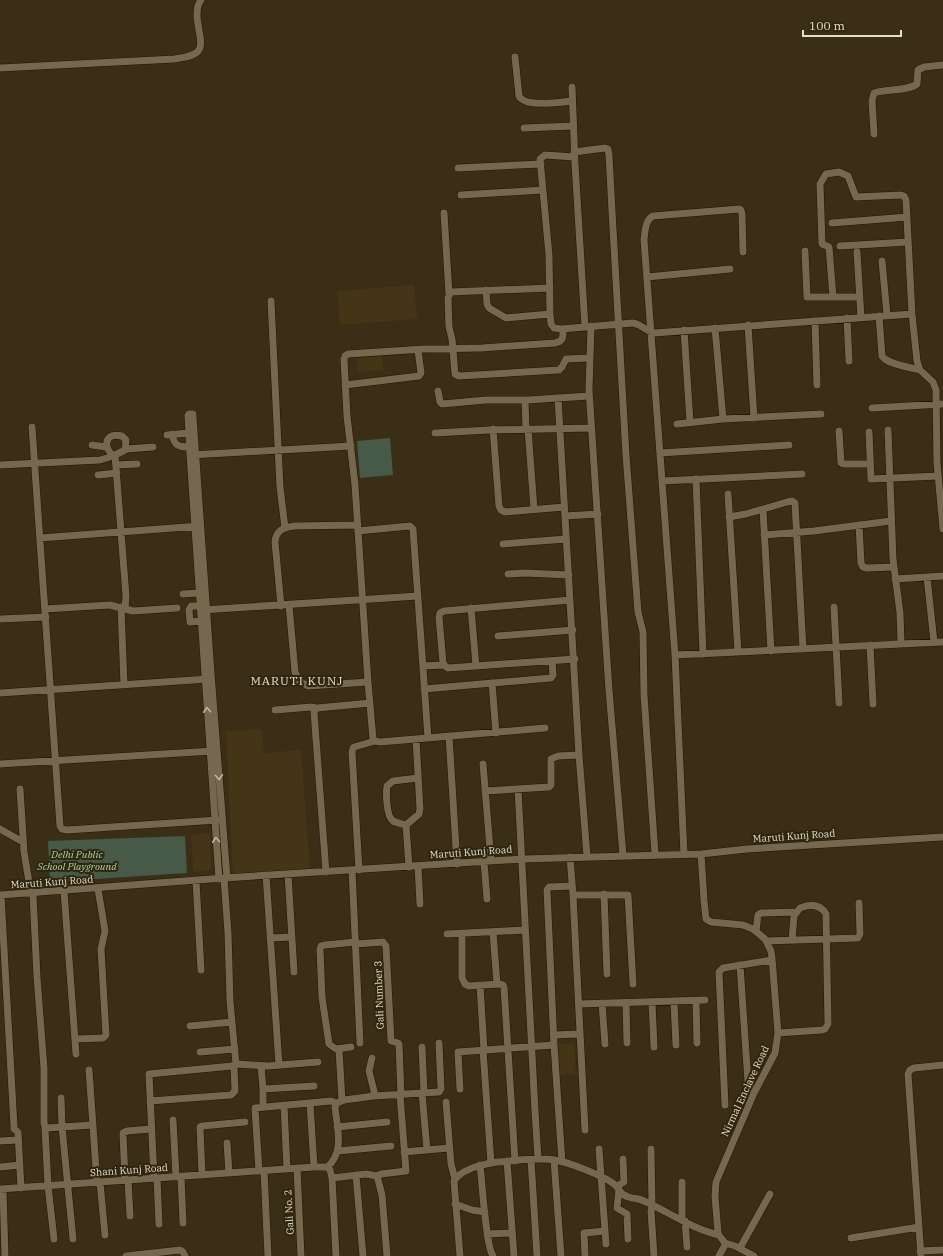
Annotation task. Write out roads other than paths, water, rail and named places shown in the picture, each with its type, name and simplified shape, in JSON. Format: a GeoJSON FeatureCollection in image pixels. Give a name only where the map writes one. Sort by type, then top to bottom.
{"type":"FeatureCollection","features":[{"type":"Feature","properties":{"kind":"street"},"geometry":{"type":"LineString","coordinates":[[0,68],[174,59],[192,55],[197,53],[201,46],[196,14],[201,0]]}},
{"type":"Feature","properties":{"kind":"street"},"geometry":{"type":"LineString","coordinates":[[515,57],[520,100],[534,104],[572,102]]}},
{"type":"Feature","properties":{"kind":"street"},"geometry":{"type":"LineString","coordinates":[[874,134],[872,101],[874,93],[913,87],[917,84],[918,70],[924,67],[943,65]]}},
{"type":"Feature","properties":{"kind":"street"},"geometry":{"type":"LineString","coordinates":[[572,87],[574,154],[590,358],[589,396],[591,428],[609,690],[623,855]]}},
{"type":"Feature","properties":{"kind":"street"},"geometry":{"type":"LineString","coordinates":[[524,128],[573,126]]}},
{"type":"Feature","properties":{"kind":"street"},"geometry":{"type":"LineString","coordinates":[[655,854],[644,695],[643,632],[638,612],[626,455],[618,324],[609,151],[605,148],[574,154],[545,156],[541,158],[550,288],[550,314],[551,324],[553,327],[563,329],[618,324],[637,324],[651,332],[912,314]]}},
{"type":"Feature","properties":{"kind":"street"},"geometry":{"type":"LineString","coordinates":[[458,168],[541,164]]}},
{"type":"Feature","properties":{"kind":"street"},"geometry":{"type":"LineString","coordinates":[[832,297],[829,247],[822,244],[820,184],[826,174],[839,172],[848,176],[856,198],[904,196],[906,200],[912,314],[917,361],[920,370]]}},
{"type":"Feature","properties":{"kind":"street"},"geometry":{"type":"LineString","coordinates":[[461,195],[543,190]]}},
{"type":"Feature","properties":{"kind":"street"},"geometry":{"type":"LineString","coordinates":[[684,854],[674,655],[644,240],[648,221],[653,216],[739,209],[742,214],[743,252]]}},
{"type":"Feature","properties":{"kind":"street"},"geometry":{"type":"LineString","coordinates":[[444,213],[449,294],[449,327],[453,348],[454,372],[456,375],[559,370],[566,359],[590,358]]}},
{"type":"Feature","properties":{"kind":"street"},"geometry":{"type":"LineString","coordinates":[[832,223],[907,217]]}},
{"type":"Feature","properties":{"kind":"street"},"geometry":{"type":"LineString","coordinates":[[840,246],[908,242]]}},
{"type":"Feature","properties":{"kind":"street"},"geometry":{"type":"LineString","coordinates":[[805,251],[808,298],[859,297]]}},
{"type":"Feature","properties":{"kind":"street"},"geometry":{"type":"LineString","coordinates":[[857,252],[861,317]]}},
{"type":"Feature","properties":{"kind":"street"},"geometry":{"type":"LineString","coordinates":[[882,261],[887,316]]}},
{"type":"Feature","properties":{"kind":"street"},"geometry":{"type":"LineString","coordinates":[[647,277],[730,269]]}},
{"type":"Feature","properties":{"kind":"street"},"geometry":{"type":"LineString","coordinates":[[449,294],[452,292],[550,288]]}},
{"type":"Feature","properties":{"kind":"street"},"geometry":{"type":"LineString","coordinates":[[486,290],[488,306],[490,309],[503,316],[513,318],[550,314]]}},
{"type":"Feature","properties":{"kind":"street"},"geometry":{"type":"LineString","coordinates":[[271,300],[280,487],[285,528]]}},
{"type":"Feature","properties":{"kind":"street"},"geometry":{"type":"LineString","coordinates":[[879,316],[882,356],[890,362],[920,370],[933,382],[935,386],[939,404],[940,463],[938,476],[943,528]]}},
{"type":"Feature","properties":{"kind":"street"},"geometry":{"type":"LineString","coordinates":[[847,318],[849,361]]}},
{"type":"Feature","properties":{"kind":"street"},"geometry":{"type":"LineString","coordinates":[[815,321],[817,385]]}},
{"type":"Feature","properties":{"kind":"street"},"geometry":{"type":"LineString","coordinates":[[748,325],[754,418]]}},
{"type":"Feature","properties":{"kind":"street"},"geometry":{"type":"LineString","coordinates":[[715,328],[723,419]]}},
{"type":"Feature","properties":{"kind":"street"},"geometry":{"type":"LineString","coordinates":[[375,741],[372,735],[355,485],[347,416],[344,359],[346,355],[555,343],[561,341],[563,329]]}},
{"type":"Feature","properties":{"kind":"street"},"geometry":{"type":"LineString","coordinates":[[684,330],[690,422]]}},
{"type":"Feature","properties":{"kind":"street"},"geometry":{"type":"LineString","coordinates":[[345,385],[419,376],[421,373],[418,350]]}},
{"type":"Feature","properties":{"kind":"street"},"geometry":{"type":"LineString","coordinates":[[438,391],[439,400],[442,404],[486,400],[524,400],[589,396]]}},
{"type":"Feature","properties":{"kind":"street"},"geometry":{"type":"LineString","coordinates":[[558,398],[575,659],[579,755],[587,856]]}},
{"type":"Feature","properties":{"kind":"street"},"geometry":{"type":"LineString","coordinates":[[524,400],[534,509]]}},
{"type":"Feature","properties":{"kind":"street"},"geometry":{"type":"LineString","coordinates":[[872,408],[939,404]]}},
{"type":"Feature","properties":{"kind":"street"},"geometry":{"type":"LineString","coordinates":[[150,1100],[231,1095],[235,1091],[235,1049],[228,961],[228,933],[202,609],[193,455],[193,417],[192,414],[189,414],[190,447],[193,455]]}},
{"type":"Feature","properties":{"kind":"street"},"geometry":{"type":"LineString","coordinates":[[676,424],[723,419],[821,414]]}},
{"type":"Feature","properties":{"kind":"street"},"geometry":{"type":"LineString","coordinates":[[32,428],[46,613],[59,823],[61,828],[64,830],[218,820]]}},
{"type":"Feature","properties":{"kind":"street"},"geometry":{"type":"LineString","coordinates":[[435,433],[591,428]]}},
{"type":"Feature","properties":{"kind":"street"},"geometry":{"type":"LineString","coordinates":[[493,430],[500,508],[505,512],[564,507]]}},
{"type":"Feature","properties":{"kind":"street"},"geometry":{"type":"LineString","coordinates":[[888,430],[893,567],[900,613],[901,643]]}},
{"type":"Feature","properties":{"kind":"street"},"geometry":{"type":"LineString","coordinates":[[840,431],[842,463],[870,464]]}},
{"type":"Feature","properties":{"kind":"street"},"geometry":{"type":"LineString","coordinates":[[869,432],[871,479],[938,476]]}},
{"type":"Feature","properties":{"kind":"street"},"geometry":{"type":"LineString","coordinates":[[189,433],[169,435],[173,442],[178,445],[190,447]]}},
{"type":"Feature","properties":{"kind":"street"},"geometry":{"type":"LineString","coordinates":[[106,447],[108,439],[119,435],[126,440],[125,450]]}},
{"type":"Feature","properties":{"kind":"street"},"geometry":{"type":"LineString","coordinates":[[92,445],[106,447],[114,456],[116,465],[126,596],[123,608],[124,685]]}},
{"type":"Feature","properties":{"kind":"street"},"geometry":{"type":"LineString","coordinates":[[660,453],[789,445]]}},
{"type":"Feature","properties":{"kind":"street"},"geometry":{"type":"LineString","coordinates":[[193,455],[351,446]]}},
{"type":"Feature","properties":{"kind":"street"},"geometry":{"type":"LineString","coordinates":[[0,465],[95,461],[114,456],[125,450],[153,447]]}},
{"type":"Feature","properties":{"kind":"street"},"geometry":{"type":"LineString","coordinates":[[116,465],[137,464]]}},
{"type":"Feature","properties":{"kind":"street"},"geometry":{"type":"LineString","coordinates":[[98,475],[116,473]]}},
{"type":"Feature","properties":{"kind":"street"},"geometry":{"type":"LineString","coordinates":[[662,481],[802,474]]}},
{"type":"Feature","properties":{"kind":"street"},"geometry":{"type":"LineString","coordinates":[[696,479],[702,654]]}},
{"type":"Feature","properties":{"kind":"street"},"geometry":{"type":"LineString","coordinates":[[728,494],[738,652]]}},
{"type":"Feature","properties":{"kind":"street"},"geometry":{"type":"LineString","coordinates":[[729,517],[763,510],[794,501],[803,649]]}},
{"type":"Feature","properties":{"kind":"street"},"geometry":{"type":"LineString","coordinates":[[763,510],[771,650]]}},
{"type":"Feature","properties":{"kind":"street"},"geometry":{"type":"LineString","coordinates":[[565,516],[598,514]]}},
{"type":"Feature","properties":{"kind":"street"},"geometry":{"type":"LineString","coordinates":[[764,535],[891,521]]}},
{"type":"Feature","properties":{"kind":"street"},"geometry":{"type":"LineString","coordinates":[[281,606],[275,542],[278,532],[285,528],[308,525],[358,528],[412,527],[428,738]]}},
{"type":"Feature","properties":{"kind":"street"},"geometry":{"type":"LineString","coordinates":[[859,525],[861,563],[863,567],[893,567]]}},
{"type":"Feature","properties":{"kind":"street"},"geometry":{"type":"LineString","coordinates":[[40,538],[198,526]]}},
{"type":"Feature","properties":{"kind":"street"},"geometry":{"type":"LineString","coordinates":[[198,526],[200,593],[202,609],[201,621],[208,679]]}},
{"type":"Feature","properties":{"kind":"street"},"geometry":{"type":"LineString","coordinates":[[503,544],[566,539]]}},
{"type":"Feature","properties":{"kind":"street"},"geometry":{"type":"LineString","coordinates":[[508,574],[525,573],[569,575]]}},
{"type":"Feature","properties":{"kind":"street"},"geometry":{"type":"LineString","coordinates":[[894,579],[943,576]]}},
{"type":"Feature","properties":{"kind":"street"},"geometry":{"type":"LineString","coordinates":[[927,577],[934,642]]}},
{"type":"Feature","properties":{"kind":"street"},"geometry":{"type":"LineString","coordinates":[[183,594],[200,593]]}},
{"type":"Feature","properties":{"kind":"street"},"geometry":{"type":"LineString","coordinates":[[201,621],[190,622],[189,610],[191,606],[202,609],[281,606],[418,596]]}},
{"type":"Feature","properties":{"kind":"street"},"geometry":{"type":"LineString","coordinates":[[443,665],[440,613],[444,611],[471,608],[570,600]]}},
{"type":"Feature","properties":{"kind":"street"},"geometry":{"type":"LineString","coordinates":[[289,605],[295,672],[299,681],[308,686],[368,682]]}},
{"type":"Feature","properties":{"kind":"street"},"geometry":{"type":"LineString","coordinates":[[0,619],[103,606],[140,610],[177,608]]}},
{"type":"Feature","properties":{"kind":"street"},"geometry":{"type":"LineString","coordinates":[[834,607],[839,704]]}},
{"type":"Feature","properties":{"kind":"street"},"geometry":{"type":"LineString","coordinates":[[471,608],[476,666]]}},
{"type":"Feature","properties":{"kind":"street"},"geometry":{"type":"LineString","coordinates":[[498,636],[573,630]]}},
{"type":"Feature","properties":{"kind":"street"},"geometry":{"type":"LineString","coordinates":[[674,655],[943,642]]}},
{"type":"Feature","properties":{"kind":"street"},"geometry":{"type":"LineString","coordinates":[[870,645],[873,704]]}},
{"type":"Feature","properties":{"kind":"street"},"geometry":{"type":"LineString","coordinates":[[423,666],[443,665],[448,668],[575,659]]}},
{"type":"Feature","properties":{"kind":"street"},"geometry":{"type":"LineString","coordinates":[[424,689],[551,678],[553,675],[552,661]]}},
{"type":"Feature","properties":{"kind":"street"},"geometry":{"type":"LineString","coordinates":[[0,693],[208,679]]}},
{"type":"Feature","properties":{"kind":"street"},"geometry":{"type":"LineString","coordinates":[[492,683],[496,733]]}},
{"type":"Feature","properties":{"kind":"street"},"geometry":{"type":"LineString","coordinates":[[275,710],[370,703]]}},
{"type":"Feature","properties":{"kind":"street"},"geometry":{"type":"LineString","coordinates":[[316,708],[314,715],[326,872]]}},
{"type":"Feature","properties":{"kind":"street"},"geometry":{"type":"LineString","coordinates":[[359,870],[352,752],[354,747],[375,741],[380,742],[545,728]]}},
{"type":"Feature","properties":{"kind":"street"},"geometry":{"type":"LineString","coordinates":[[449,736],[457,864]]}},
{"type":"Feature","properties":{"kind":"street"},"geometry":{"type":"LineString","coordinates":[[406,825],[420,812],[416,739]]}},
{"type":"Feature","properties":{"kind":"street"},"geometry":{"type":"LineString","coordinates":[[0,764],[214,751]]}},
{"type":"Feature","properties":{"kind":"street"},"geometry":{"type":"LineString","coordinates":[[485,791],[549,787],[551,785],[551,759],[558,756],[579,755]]}},
{"type":"Feature","properties":{"kind":"street"},"geometry":{"type":"LineString","coordinates":[[483,764],[488,861],[487,899]]}},
{"type":"Feature","properties":{"kind":"street"},"geometry":{"type":"LineString","coordinates":[[406,825],[395,822],[390,817],[387,786],[393,781],[418,778]]}},
{"type":"Feature","properties":{"kind":"street"},"geometry":{"type":"LineString","coordinates":[[20,788],[23,842],[27,875],[32,894],[44,1068],[43,1122],[45,1128],[48,1186],[54,1239]]}},
{"type":"Feature","properties":{"kind":"street"},"geometry":{"type":"LineString","coordinates":[[518,789],[532,1047],[537,1256]]}},
{"type":"Feature","properties":{"kind":"street"},"geometry":{"type":"LineString","coordinates":[[406,825],[409,867]]}},
{"type":"Feature","properties":{"kind":"street"},"geometry":{"type":"LineString","coordinates":[[0,829],[23,842]]}},
{"type":"Feature","properties":{"kind":"street","name":"Maruti Kunj Road"},"geometry":{"type":"LineString","coordinates":[[0,896],[223,878],[488,861],[587,856],[701,854],[747,849],[943,837]]}},
{"type":"Feature","properties":{"kind":"street"},"geometry":{"type":"LineString","coordinates":[[701,854],[706,919],[711,922],[743,925],[756,932],[766,941],[858,938],[860,936],[859,903]]}},
{"type":"Feature","properties":{"kind":"street"},"geometry":{"type":"LineString","coordinates":[[570,857],[585,1130]]}},
{"type":"Feature","properties":{"kind":"street"},"geometry":{"type":"LineString","coordinates":[[418,866],[420,904]]}},
{"type":"Feature","properties":{"kind":"street"},"geometry":{"type":"LineString","coordinates":[[352,870],[360,1043]]}},
{"type":"Feature","properties":{"kind":"street"},"geometry":{"type":"LineString","coordinates":[[288,874],[294,972]]}},
{"type":"Feature","properties":{"kind":"street"},"geometry":{"type":"LineString","coordinates":[[266,876],[279,1065]]}},
{"type":"Feature","properties":{"kind":"street"},"geometry":{"type":"LineString","coordinates":[[196,881],[201,970]]}},
{"type":"Feature","properties":{"kind":"street"},"geometry":{"type":"LineString","coordinates":[[562,1162],[554,1045],[548,890],[549,888],[572,886]]}},
{"type":"Feature","properties":{"kind":"street"},"geometry":{"type":"LineString","coordinates":[[75,1039],[103,1038],[106,1035],[101,949],[105,931],[98,889]]}},
{"type":"Feature","properties":{"kind":"street"},"geometry":{"type":"LineString","coordinates":[[64,891],[76,1054]]}},
{"type":"Feature","properties":{"kind":"street"},"geometry":{"type":"LineString","coordinates":[[604,894],[607,974]]}},
{"type":"Feature","properties":{"kind":"street"},"geometry":{"type":"LineString","coordinates":[[573,895],[626,894],[629,896],[633,984]]}},
{"type":"Feature","properties":{"kind":"street"},"geometry":{"type":"LineString","coordinates":[[0,896],[10,1044],[10,1080],[14,1129],[18,1132],[21,1188]]}},
{"type":"Feature","properties":{"kind":"street"},"geometry":{"type":"LineString","coordinates":[[778,1033],[822,1030],[827,1027],[827,939],[826,914],[823,910],[818,906],[813,905],[800,908],[794,916],[792,940]]}},
{"type":"Feature","properties":{"kind":"street"},"geometry":{"type":"LineString","coordinates":[[756,932],[756,920],[758,915],[761,913],[796,912]]}},
{"type":"Feature","properties":{"kind":"street"},"geometry":{"type":"LineString","coordinates":[[446,934],[525,930]]}},
{"type":"Feature","properties":{"kind":"street"},"geometry":{"type":"LineString","coordinates":[[493,932],[497,984]]}},
{"type":"Feature","properties":{"kind":"street"},"geometry":{"type":"LineString","coordinates":[[462,933],[463,982],[470,986],[502,984],[504,987],[514,1161]]}},
{"type":"Feature","properties":{"kind":"street"},"geometry":{"type":"LineString","coordinates":[[270,938],[292,937]]}},
{"type":"Feature","properties":{"kind":"street","name":"Nirmal Enclave Road"},"geometry":{"type":"LineString","coordinates":[[719,1235],[715,1196],[716,1182],[754,1093],[775,1053],[778,1033],[771,951],[766,941]]}},
{"type":"Feature","properties":{"kind":"street","name":"Gali Number 3"},"geometry":{"type":"LineString","coordinates":[[356,943],[383,942],[386,946],[391,1041],[398,1043],[400,1095]]}},
{"type":"Feature","properties":{"kind":"street"},"geometry":{"type":"LineString","coordinates":[[351,1048],[339,1049],[331,1046],[328,1040],[321,989],[320,949],[321,946],[325,945],[356,943]]}},
{"type":"Feature","properties":{"kind":"street"},"geometry":{"type":"LineString","coordinates":[[725,1104],[718,974],[723,968],[772,960]]}},
{"type":"Feature","properties":{"kind":"street"},"geometry":{"type":"LineString","coordinates":[[740,965],[748,1082],[754,1093]]}},
{"type":"Feature","properties":{"kind":"street"},"geometry":{"type":"LineString","coordinates":[[480,985],[491,1163]]}},
{"type":"Feature","properties":{"kind":"street"},"geometry":{"type":"LineString","coordinates":[[578,1004],[705,1000]]}},
{"type":"Feature","properties":{"kind":"street"},"geometry":{"type":"LineString","coordinates":[[696,1001],[697,1043]]}},
{"type":"Feature","properties":{"kind":"street"},"geometry":{"type":"LineString","coordinates":[[652,1002],[654,1047]]}},
{"type":"Feature","properties":{"kind":"street"},"geometry":{"type":"LineString","coordinates":[[674,1002],[676,1045]]}},
{"type":"Feature","properties":{"kind":"street"},"geometry":{"type":"LineString","coordinates":[[602,1003],[605,1044]]}},
{"type":"Feature","properties":{"kind":"street"},"geometry":{"type":"LineString","coordinates":[[626,1003],[627,1043]]}},
{"type":"Feature","properties":{"kind":"street"},"geometry":{"type":"LineString","coordinates":[[190,1026],[232,1022]]}},
{"type":"Feature","properties":{"kind":"street"},"geometry":{"type":"LineString","coordinates":[[554,1035],[579,1034]]}},
{"type":"Feature","properties":{"kind":"street"},"geometry":{"type":"LineString","coordinates":[[268,1256],[255,1110],[256,1107],[331,1101],[339,1102],[374,1096],[439,1092],[441,1090],[439,1042]]}},
{"type":"Feature","properties":{"kind":"street"},"geometry":{"type":"LineString","coordinates":[[460,1089],[458,1052],[554,1045]]}},
{"type":"Feature","properties":{"kind":"street"},"geometry":{"type":"LineString","coordinates":[[422,1047],[426,1150]]}},
{"type":"Feature","properties":{"kind":"street"},"geometry":{"type":"LineString","coordinates":[[200,1052],[235,1049]]}},
{"type":"Feature","properties":{"kind":"street"},"geometry":{"type":"LineString","coordinates":[[336,1256],[332,1178],[330,1170],[327,1167],[335,1159],[338,1151],[335,1107],[339,1102],[339,1049]]}},
{"type":"Feature","properties":{"kind":"street"},"geometry":{"type":"LineString","coordinates":[[372,1058],[369,1071],[374,1096]]}},
{"type":"Feature","properties":{"kind":"street"},"geometry":{"type":"LineString","coordinates":[[159,1224],[151,1129],[150,1073],[235,1065],[261,1066],[318,1062]]}},
{"type":"Feature","properties":{"kind":"street"},"geometry":{"type":"LineString","coordinates":[[943,1065],[914,1068],[910,1070],[908,1074],[920,1254],[943,1250]]}},
{"type":"Feature","properties":{"kind":"street"},"geometry":{"type":"LineString","coordinates":[[261,1066],[263,1106]]}},
{"type":"Feature","properties":{"kind":"street"},"geometry":{"type":"LineString","coordinates":[[89,1070],[98,1182],[105,1235]]}},
{"type":"Feature","properties":{"kind":"street"},"geometry":{"type":"LineString","coordinates":[[263,1089],[314,1086]]}},
{"type":"Feature","properties":{"kind":"street"},"geometry":{"type":"LineString","coordinates":[[332,1178],[370,1174],[377,1176],[381,1174],[406,1171],[400,1095]]}},
{"type":"Feature","properties":{"kind":"street"},"geometry":{"type":"LineString","coordinates":[[61,1098],[62,1127],[73,1239]]}},
{"type":"Feature","properties":{"kind":"street"},"geometry":{"type":"LineString","coordinates":[[446,1102],[449,1148],[455,1179],[455,1204],[460,1256]]}},
{"type":"Feature","properties":{"kind":"street"},"geometry":{"type":"LineString","coordinates":[[310,1103],[314,1167]]}},
{"type":"Feature","properties":{"kind":"street"},"geometry":{"type":"LineString","coordinates":[[284,1105],[287,1169]]}},
{"type":"Feature","properties":{"kind":"street"},"geometry":{"type":"LineString","coordinates":[[173,1120],[183,1223]]}},
{"type":"Feature","properties":{"kind":"street"},"geometry":{"type":"LineString","coordinates":[[202,1175],[200,1127],[245,1122]]}},
{"type":"Feature","properties":{"kind":"street"},"geometry":{"type":"LineString","coordinates":[[337,1127],[387,1122]]}},
{"type":"Feature","properties":{"kind":"street"},"geometry":{"type":"LineString","coordinates":[[45,1128],[93,1125]]}},
{"type":"Feature","properties":{"kind":"street"},"geometry":{"type":"LineString","coordinates":[[130,1216],[123,1133],[127,1131],[151,1129]]}},
{"type":"Feature","properties":{"kind":"street"},"geometry":{"type":"LineString","coordinates":[[0,1141],[18,1140]]}},
{"type":"Feature","properties":{"kind":"street"},"geometry":{"type":"LineString","coordinates":[[227,1143],[229,1173]]}},
{"type":"Feature","properties":{"kind":"street"},"geometry":{"type":"LineString","coordinates":[[338,1151],[391,1146]]}},
{"type":"Feature","properties":{"kind":"street"},"geometry":{"type":"LineString","coordinates":[[404,1152],[449,1148]]}},
{"type":"Feature","properties":{"kind":"street"},"geometry":{"type":"LineString","coordinates":[[651,1149],[651,1211],[654,1256]]}},
{"type":"Feature","properties":{"kind":"street"},"geometry":{"type":"LineString","coordinates":[[600,1150],[606,1244]]}},
{"type":"Feature","properties":{"kind":"street"},"geometry":{"type":"LineString","coordinates":[[455,1179],[480,1165],[491,1163],[535,1159],[562,1162],[612,1182],[626,1196],[643,1200],[709,1233],[719,1235],[725,1243],[740,1248],[754,1256]]}},
{"type":"Feature","properties":{"kind":"street"},"geometry":{"type":"LineString","coordinates":[[623,1159],[624,1182],[618,1188],[618,1208],[627,1214],[628,1239]]}},
{"type":"Feature","properties":{"kind":"street"},"geometry":{"type":"LineString","coordinates":[[554,1160],[561,1256]]}},
{"type":"Feature","properties":{"kind":"street"},"geometry":{"type":"LineString","coordinates":[[507,1162],[514,1256]]}},
{"type":"Feature","properties":{"kind":"street"},"geometry":{"type":"LineString","coordinates":[[0,1167],[20,1165]]}},
{"type":"Feature","properties":{"kind":"street"},"geometry":{"type":"LineString","coordinates":[[480,1165],[487,1234],[490,1251],[494,1256]]}},
{"type":"Feature","properties":{"kind":"street","name":"Shani Kunj Road"},"geometry":{"type":"LineString","coordinates":[[1,1189],[327,1167]]}},
{"type":"Feature","properties":{"kind":"street","name":"Gali No. 2"},"geometry":{"type":"LineString","coordinates":[[297,1168],[301,1256]]}},
{"type":"Feature","properties":{"kind":"street"},"geometry":{"type":"LineString","coordinates":[[356,1176],[363,1256]]}},
{"type":"Feature","properties":{"kind":"street"},"geometry":{"type":"LineString","coordinates":[[377,1176],[382,1195],[387,1256]]}},
{"type":"Feature","properties":{"kind":"street"},"geometry":{"type":"LineString","coordinates":[[682,1182],[687,1246]]}},
{"type":"Feature","properties":{"kind":"street"},"geometry":{"type":"LineString","coordinates":[[1,1189],[5,1256]]}},
{"type":"Feature","properties":{"kind":"street"},"geometry":{"type":"LineString","coordinates":[[740,1248],[770,1194]]}},
{"type":"Feature","properties":{"kind":"street"},"geometry":{"type":"LineString","coordinates":[[455,1204],[475,1211],[485,1212]]}},
{"type":"Feature","properties":{"kind":"street"},"geometry":{"type":"LineString","coordinates":[[851,1238],[919,1227]]}},
{"type":"Feature","properties":{"kind":"street"},"geometry":{"type":"LineString","coordinates":[[585,1256],[584,1233],[605,1231]]}},
{"type":"Feature","properties":{"kind":"street"},"geometry":{"type":"LineString","coordinates":[[487,1234],[512,1233]]}},
{"type":"Feature","properties":{"kind":"street"},"geometry":{"type":"LineString","coordinates":[[720,1255],[725,1247],[725,1243]]}},
{"type":"Feature","properties":{"kind":"street"},"geometry":{"type":"LineString","coordinates":[[126,1256],[180,1250],[185,1256]]}},
{"type":"Feature","properties":{"kind":"district","name":"MARUTI KUNJ"},"geometry":{"type":"Point","coordinates":[297,680]}},
{"type":"Feature","properties":{"kind":"park label","name":"Delhi Public School Playground"},"geometry":{"type":"Point","coordinates":[77,860]}}]}
